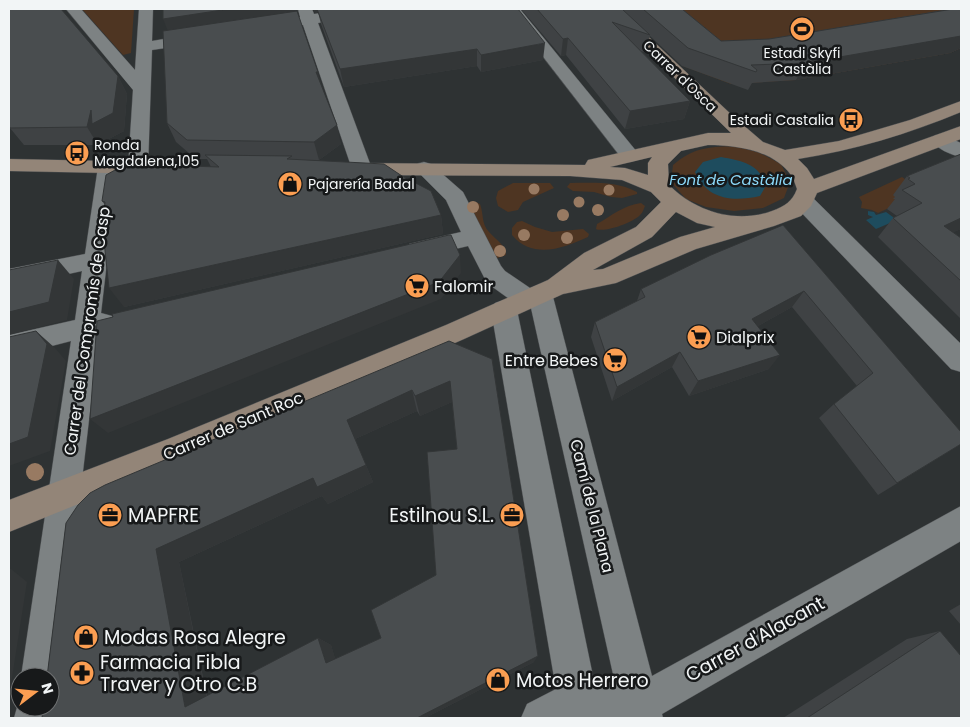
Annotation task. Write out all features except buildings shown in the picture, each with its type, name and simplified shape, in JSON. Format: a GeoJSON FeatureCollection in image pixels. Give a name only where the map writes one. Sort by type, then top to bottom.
{"type":"FeatureCollection","features":[{"type":"Feature","properties":{"kind":"main road","name":"Carrer d'Osca"},"geometry":{"type":"LineString","coordinates":[[611,9],[728,122],[761,147]]}},
{"type":"Feature","properties":{"kind":"main road"},"geometry":{"type":"LineString","coordinates":[[783,156],[841,146],[917,124],[961,106]]}},
{"type":"Feature","properties":{"kind":"main road","name":"Carrer d'Osca"},"geometry":{"type":"LineString","coordinates":[[708,139],[728,122]]}},
{"type":"Feature","properties":{"kind":"main road"},"geometry":{"type":"LineString","coordinates":[[532,297],[607,277],[688,243],[766,221],[801,200],[961,132]]}},
{"type":"Feature","properties":{"kind":"main road"},"geometry":{"type":"LineString","coordinates":[[570,170],[708,139],[732,139],[761,147],[783,156],[800,172],[801,200]]}},
{"type":"Feature","properties":{"kind":"main road"},"geometry":{"type":"LineString","coordinates":[[532,297],[592,259],[644,232],[666,194],[658,163],[674,147]]}},
{"type":"Feature","properties":{"kind":"main road"},"geometry":{"type":"LineString","coordinates":[[9,165],[178,168]]}},
{"type":"Feature","properties":{"kind":"main road"},"geometry":{"type":"LineString","coordinates":[[333,168],[570,170],[625,174],[666,194],[705,218],[747,225]]}},
{"type":"Feature","properties":{"kind":"main road","name":"Carrer de Sant Roc"},"geometry":{"type":"LineString","coordinates":[[9,516],[179,449],[455,332],[532,297]]}},
{"type":"Feature","properties":{"kind":"street"},"geometry":{"type":"LineString","coordinates":[[73,9],[141,88]]}},
{"type":"Feature","properties":{"kind":"street"},"geometry":{"type":"LineString","coordinates":[[138,168],[146,9]]}},
{"type":"Feature","properties":{"kind":"street"},"geometry":{"type":"LineString","coordinates":[[251,29],[307,14],[377,9]]}},
{"type":"Feature","properties":{"kind":"street"},"geometry":{"type":"LineString","coordinates":[[513,9],[630,156]]}},
{"type":"Feature","properties":{"kind":"street"},"geometry":{"type":"LineString","coordinates":[[307,14],[362,169]]}},
{"type":"Feature","properties":{"kind":"street"},"geometry":{"type":"LineString","coordinates":[[144,47],[212,36]]}},
{"type":"Feature","properties":{"kind":"street"},"geometry":{"type":"LineString","coordinates":[[941,140],[961,152]]}},
{"type":"Feature","properties":{"kind":"street","name":"Carrer del Compromís de Casp"},"geometry":{"type":"LineString","coordinates":[[41,667],[108,167]]}},
{"type":"Feature","properties":{"kind":"street"},"geometry":{"type":"LineString","coordinates":[[424,168],[455,197],[490,270],[496,277],[532,297],[579,709]]}},
{"type":"Feature","properties":{"kind":"street"},"geometry":{"type":"LineString","coordinates":[[801,200],[961,361]]}},
{"type":"Feature","properties":{"kind":"street"},"geometry":{"type":"LineString","coordinates":[[397,255],[474,237]]}},
{"type":"Feature","properties":{"kind":"street"},"geometry":{"type":"LineString","coordinates":[[9,278],[96,260]]}},
{"type":"Feature","properties":{"kind":"street","name":"Camí de la Plana"},"geometry":{"type":"LineString","coordinates":[[532,297],[642,712]]}},
{"type":"Feature","properties":{"kind":"street"},"geometry":{"type":"LineString","coordinates":[[9,346],[126,318]]}},
{"type":"Feature","properties":{"kind":"street","name":"Carrer d'Alacant"},"geometry":{"type":"LineString","coordinates":[[642,712],[961,523]]}},
{"type":"Feature","properties":{"kind":"street"},"geometry":{"type":"LineString","coordinates":[[541,718],[579,709],[642,712]]}},
{"type":"Feature","properties":{"kind":"shaded area"},"geometry":{"type":"Polygon","coordinates":[[[82,9],[134,9],[131,53],[123,55],[82,9]]]}},
{"type":"Feature","properties":{"kind":"shaded area","name":"Estadi Skyfi Castàlia"},"geometry":{"type":"Polygon","coordinates":[[[622,9],[958,9],[961,11],[961,48],[950,53],[796,80],[731,84],[683,66],[622,9]]]}},
{"type":"Feature","properties":{"kind":"shaded area"},"geometry":{"type":"Polygon","coordinates":[[[733,146],[758,152],[781,164],[790,182],[784,198],[763,208],[734,211],[706,207],[686,199],[671,182],[673,165],[680,159],[708,148],[733,146]]]}},
{"type":"Feature","properties":{"kind":"shaded area"},"geometry":{"type":"Polygon","coordinates":[[[902,177],[915,186],[896,197],[900,203],[878,213],[861,208],[862,202],[859,197],[902,177]]]}},
{"type":"Feature","properties":{"kind":"shaded area"},"geometry":{"type":"Polygon","coordinates":[[[513,183],[550,183],[554,188],[523,202],[518,210],[508,212],[498,206],[496,198],[498,191],[513,183]]]}},
{"type":"Feature","properties":{"kind":"shaded area"},"geometry":{"type":"Polygon","coordinates":[[[570,183],[613,184],[629,188],[637,192],[637,194],[622,198],[594,192],[573,191],[567,187],[570,183]]]}},
{"type":"Feature","properties":{"kind":"shaded area"},"geometry":{"type":"Polygon","coordinates":[[[476,202],[480,204],[486,229],[502,245],[506,255],[495,259],[468,205],[476,202]]]}},
{"type":"Feature","properties":{"kind":"shaded area"},"geometry":{"type":"Polygon","coordinates":[[[641,203],[645,206],[643,211],[633,220],[613,228],[596,229],[597,224],[618,211],[641,203]]]}},
{"type":"Feature","properties":{"kind":"shaded area"},"geometry":{"type":"Polygon","coordinates":[[[522,221],[552,232],[583,229],[589,234],[588,237],[569,245],[549,250],[539,250],[520,243],[512,235],[512,228],[517,222],[522,221]]]}},
{"type":"Feature","properties":{"kind":"water","name":"Font de Castàlia"},"geometry":{"type":"Polygon","coordinates":[[[721,157],[748,164],[758,171],[767,184],[760,196],[740,199],[722,197],[706,188],[695,172],[703,162],[721,157]]]}},
{"type":"Feature","properties":{"kind":"water"},"geometry":{"type":"Polygon","coordinates":[[[868,211],[874,212],[876,215],[886,212],[897,220],[876,229],[866,220],[873,217],[868,215],[868,211]]]}},
{"type":"Feature","properties":{"kind":"place","name":"Estadi Skyfi Castàlia"},"geometry":{"type":"Point","coordinates":[802,29]}},
{"type":"Feature","properties":{"kind":"place","name":"Estadi Castalia"},"geometry":{"type":"Point","coordinates":[851,120]}},
{"type":"Feature","properties":{"kind":"place","name":"Ronda Magdalena,105"},"geometry":{"type":"Point","coordinates":[77,153]}},
{"type":"Feature","properties":{"kind":"place","name":"Pajarería Badal"},"geometry":{"type":"Point","coordinates":[290,184]}},
{"type":"Feature","properties":{"kind":"place","name":"Falomir"},"geometry":{"type":"Point","coordinates":[417,286]}},
{"type":"Feature","properties":{"kind":"place","name":"Dialprix"},"geometry":{"type":"Point","coordinates":[699,337]}},
{"type":"Feature","properties":{"kind":"place","name":"Entre Bebes"},"geometry":{"type":"Point","coordinates":[615,360]}},
{"type":"Feature","properties":{"kind":"place","name":"MAPFRE"},"geometry":{"type":"Point","coordinates":[110,515]}},
{"type":"Feature","properties":{"kind":"place","name":"Estilnou S.L."},"geometry":{"type":"Point","coordinates":[512,515]}},
{"type":"Feature","properties":{"kind":"place","name":"Modas Rosa Alegre"},"geometry":{"type":"Point","coordinates":[86,637]}},
{"type":"Feature","properties":{"kind":"place","name":"Farmacia Fibla Traver y Otro C.B"},"geometry":{"type":"Point","coordinates":[82,673]}},
{"type":"Feature","properties":{"kind":"place","name":"Motos Herrero"},"geometry":{"type":"Point","coordinates":[498,680]}}]}
